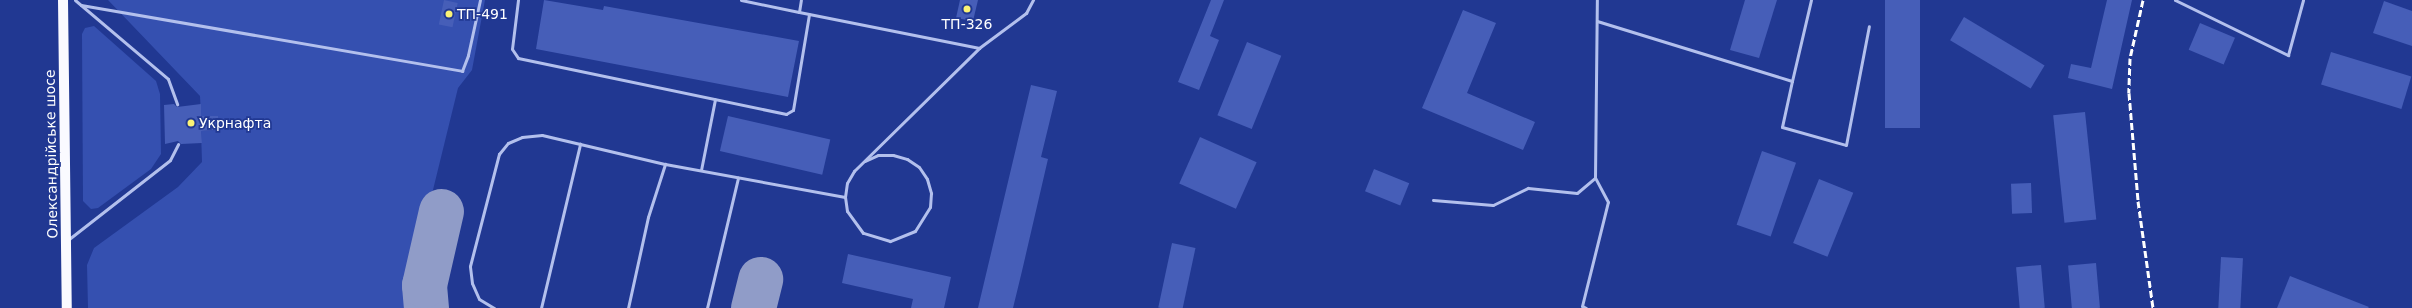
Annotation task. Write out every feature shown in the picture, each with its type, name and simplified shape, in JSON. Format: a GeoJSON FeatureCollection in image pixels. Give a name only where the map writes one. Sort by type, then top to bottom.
{"type":"FeatureCollection","features":[{"type":"Feature","properties":{"kind":"main road","name":"Олександрійське шосе"},"geometry":{"type":"LineString","coordinates":[[62,0],[66,308]]}},
{"type":"Feature","properties":{"kind":"lane"},"geometry":{"type":"LineString","coordinates":[[75,0],[168,79],[177,104]]}},
{"type":"Feature","properties":{"kind":"lane"},"geometry":{"type":"LineString","coordinates":[[81,5],[462,71],[468,55],[480,0]]}},
{"type":"Feature","properties":{"kind":"lane"},"geometry":{"type":"LineString","coordinates":[[518,0],[512,49],[518,58],[790,113],[809,14]]}},
{"type":"Feature","properties":{"kind":"lane"},"geometry":{"type":"LineString","coordinates":[[740,0],[979,48]]}},
{"type":"Feature","properties":{"kind":"lane"},"geometry":{"type":"LineString","coordinates":[[799,12],[801,0]]}},
{"type":"Feature","properties":{"kind":"lane"},"geometry":{"type":"LineString","coordinates":[[865,161],[878,156],[893,155],[907,159],[919,167],[927,179],[931,193],[925,220],[903,238],[876,239],[853,224],[845,198],[854,171],[979,48],[1026,13],[1033,0]]}},
{"type":"Feature","properties":{"kind":"lane"},"geometry":{"type":"LineString","coordinates":[[1586,308],[1582,306],[1608,202],[1595,178],[1597,0]]}},
{"type":"Feature","properties":{"kind":"lane"},"geometry":{"type":"LineString","coordinates":[[1811,0],[1782,128],[1846,145],[1869,26]]}},
{"type":"Feature","properties":{"kind":"lane"},"geometry":{"type":"LineString","coordinates":[[2175,0],[2288,55],[2302,0]]}},
{"type":"Feature","properties":{"kind":"lane"},"geometry":{"type":"LineString","coordinates":[[1597,21],[1792,81]]}},
{"type":"Feature","properties":{"kind":"lane"},"geometry":{"type":"LineString","coordinates":[[701,170],[715,99]]}},
{"type":"Feature","properties":{"kind":"lane"},"geometry":{"type":"LineString","coordinates":[[494,308],[479,299],[472,283],[470,266],[499,154],[508,143],[522,137],[542,135],[665,164],[845,198]]}},
{"type":"Feature","properties":{"kind":"lane"},"geometry":{"type":"LineString","coordinates":[[66,241],[170,160],[178,144]]}},
{"type":"Feature","properties":{"kind":"lane"},"geometry":{"type":"LineString","coordinates":[[541,308],[580,144]]}},
{"type":"Feature","properties":{"kind":"lane"},"geometry":{"type":"LineString","coordinates":[[628,308],[648,217],[665,164]]}},
{"type":"Feature","properties":{"kind":"lane"},"geometry":{"type":"LineString","coordinates":[[707,308],[738,178]]}},
{"type":"Feature","properties":{"kind":"lane"},"geometry":{"type":"LineString","coordinates":[[1433,200],[1493,205],[1528,188],[1577,193],[1595,178]]}},
{"type":"Feature","properties":{"kind":"shaded area"},"geometry":{"type":"Polygon","coordinates":[[[108,0],[485,0],[472,70],[458,88],[404,308],[88,308],[87,265],[94,248],[178,187],[202,162],[201,131],[218,130],[218,116],[201,116],[200,96],[108,0]]]}},
{"type":"Feature","properties":{"kind":"shaded area"},"geometry":{"type":"Polygon","coordinates":[[[94,26],[156,81],[160,94],[161,154],[151,169],[98,208],[91,209],[83,201],[82,34],[85,28],[94,26]]]}},
{"type":"Feature","properties":{"kind":"building","name":"ТП-491"},"geometry":{"type":"Polygon","coordinates":[[[444,0],[458,3],[452,27],[439,24],[444,0]]]}},
{"type":"Feature","properties":{"kind":"building"},"geometry":{"type":"Polygon","coordinates":[[[544,0],[603,10],[604,6],[799,41],[788,97],[536,49],[544,0]]]}},
{"type":"Feature","properties":{"kind":"building","name":"ТП-326"},"geometry":{"type":"Polygon","coordinates":[[[960,0],[978,0],[973,21],[956,18],[960,0]]]}},
{"type":"Feature","properties":{"kind":"building"},"geometry":{"type":"Polygon","coordinates":[[[1211,0],[1224,0],[1210,36],[1219,40],[1199,90],[1178,82],[1211,0]]]}},
{"type":"Feature","properties":{"kind":"building"},"geometry":{"type":"Polygon","coordinates":[[[1745,0],[1777,0],[1759,58],[1730,50],[1745,0]]]}},
{"type":"Feature","properties":{"kind":"building"},"geometry":{"type":"Polygon","coordinates":[[[1885,0],[1920,0],[1920,128],[1885,128],[1885,0]]]}},
{"type":"Feature","properties":{"kind":"building"},"geometry":{"type":"Polygon","coordinates":[[[2107,0],[2132,0],[2112,89],[2068,78],[2071,64],[2091,68],[2107,0]]]}},
{"type":"Feature","properties":{"kind":"building"},"geometry":{"type":"Polygon","coordinates":[[[2384,1],[2412,11],[2412,46],[2373,33],[2384,1]]]}},
{"type":"Feature","properties":{"kind":"building"},"geometry":{"type":"Polygon","coordinates":[[[1463,10],[1496,23],[1467,93],[1535,122],[1523,150],[1422,108],[1463,10]]]}},
{"type":"Feature","properties":{"kind":"building"},"geometry":{"type":"Polygon","coordinates":[[[1964,17],[2045,65],[2031,89],[1950,40],[1964,17]]]}},
{"type":"Feature","properties":{"kind":"building"},"geometry":{"type":"Polygon","coordinates":[[[2200,23],[2235,38],[2224,65],[2189,50],[2200,23]]]}},
{"type":"Feature","properties":{"kind":"building"},"geometry":{"type":"Polygon","coordinates":[[[1247,42],[1281,56],[1252,129],[1217,115],[1247,42]]]}},
{"type":"Feature","properties":{"kind":"building"},"geometry":{"type":"Polygon","coordinates":[[[2331,52],[2411,77],[2401,109],[2321,85],[2331,52]]]}},
{"type":"Feature","properties":{"kind":"building"},"geometry":{"type":"Polygon","coordinates":[[[1031,85],[1057,91],[1041,157],[1048,159],[1022,271],[1013,308],[978,308],[1031,85]]]}},
{"type":"Feature","properties":{"kind":"building","name":"Укрнафта"},"geometry":{"type":"Polygon","coordinates":[[[174,104],[177,107],[201,104],[201,116],[218,116],[218,130],[201,131],[202,143],[181,144],[178,141],[165,144],[164,105],[174,104]]]}},
{"type":"Feature","properties":{"kind":"building"},"geometry":{"type":"Polygon","coordinates":[[[2085,112],[2096,219],[2064,223],[2053,115],[2085,112]]]}},
{"type":"Feature","properties":{"kind":"building"},"geometry":{"type":"Polygon","coordinates":[[[728,116],[830,140],[822,175],[720,151],[728,116]]]}},
{"type":"Feature","properties":{"kind":"building"},"geometry":{"type":"Polygon","coordinates":[[[1200,137],[1257,162],[1236,209],[1179,184],[1200,137]]]}},
{"type":"Feature","properties":{"kind":"building"},"geometry":{"type":"Polygon","coordinates":[[[1762,151],[1796,163],[1771,236],[1737,225],[1762,151]]]}},
{"type":"Feature","properties":{"kind":"building"},"geometry":{"type":"Polygon","coordinates":[[[1374,169],[1409,183],[1400,205],[1365,191],[1374,169]]]}},
{"type":"Feature","properties":{"kind":"building"},"geometry":{"type":"Polygon","coordinates":[[[1819,179],[1853,193],[1827,257],[1793,243],[1819,179]]]}},
{"type":"Feature","properties":{"kind":"building"},"geometry":{"type":"Polygon","coordinates":[[[2031,183],[2032,213],[2012,214],[2011,184],[2031,183]]]}},
{"type":"Feature","properties":{"kind":"building"},"geometry":{"type":"Polygon","coordinates":[[[1172,243],[1195,248],[1183,308],[1158,308],[1172,243]]]}},
{"type":"Feature","properties":{"kind":"building"},"geometry":{"type":"Polygon","coordinates":[[[848,254],[951,277],[944,308],[911,308],[913,299],[842,283],[848,254]]]}},
{"type":"Feature","properties":{"kind":"building"},"geometry":{"type":"Polygon","coordinates":[[[2221,257],[2243,258],[2240,308],[2218,308],[2221,257]]]}},
{"type":"Feature","properties":{"kind":"building"},"geometry":{"type":"Polygon","coordinates":[[[2096,263],[2100,308],[2072,308],[2068,265],[2096,263]]]}},
{"type":"Feature","properties":{"kind":"building"},"geometry":{"type":"Polygon","coordinates":[[[2041,265],[2045,308],[2020,308],[2016,267],[2041,265]]]}},
{"type":"Feature","properties":{"kind":"building"},"geometry":{"type":"Polygon","coordinates":[[[2290,276],[2369,307],[2277,308],[2290,276]]]}},
{"type":"Feature","properties":{"kind":"taxiway"},"geometry":{"type":"LineString","coordinates":[[426,308],[424,285],[441,211]]}},
{"type":"Feature","properties":{"kind":"taxiway"},"geometry":{"type":"LineString","coordinates":[[753,308],[760,279]]}},
{"type":"Feature","properties":{"kind":"railway"},"geometry":{"type":"LineString","coordinates":[[2143,0],[2130,58],[2129,93],[2138,201],[2153,308]]}},
{"type":"Feature","properties":{"kind":"place","name":"ТП-326"},"geometry":{"type":"Point","coordinates":[967,9]}},
{"type":"Feature","properties":{"kind":"place","name":"ТП-491"},"geometry":{"type":"Point","coordinates":[449,14]}},
{"type":"Feature","properties":{"kind":"place","name":"Укрнафта"},"geometry":{"type":"Point","coordinates":[191,123]}}]}
